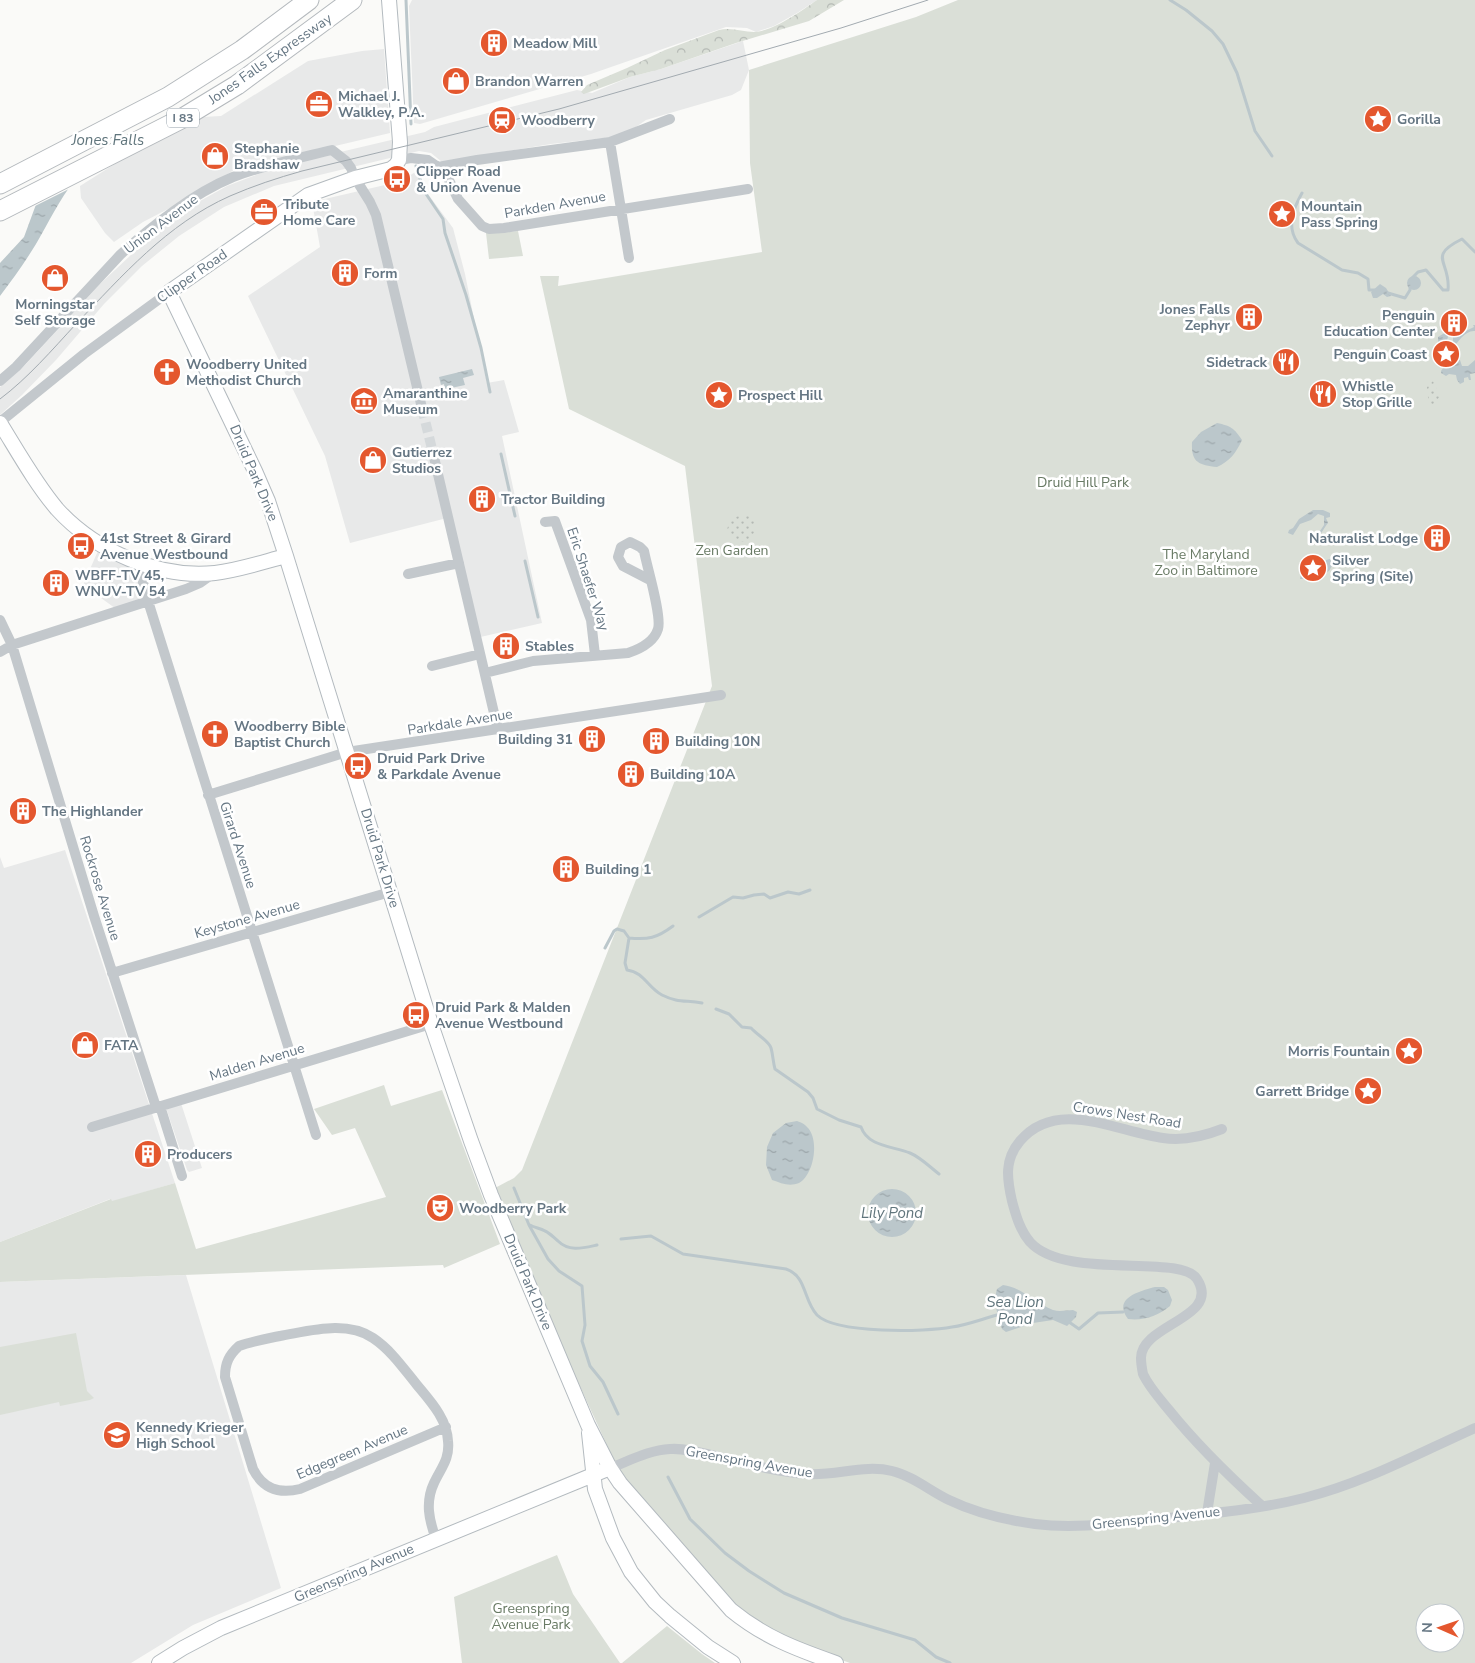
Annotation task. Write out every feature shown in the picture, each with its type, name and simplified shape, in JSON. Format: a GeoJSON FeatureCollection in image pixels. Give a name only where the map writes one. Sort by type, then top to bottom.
{"type":"FeatureCollection","features":[{"type":"Feature","properties":{"kind":"highway","name":"Jones Falls Expressway"},"geometry":{"type":"LineString","coordinates":[[0,184],[168,97],[242,50],[309,0]]}},
{"type":"Feature","properties":{"kind":"highway","name":"Jones Falls Expressway"},"geometry":{"type":"LineString","coordinates":[[0,211],[181,119],[237,85],[352,0]]}},
{"type":"Feature","properties":{"kind":"main road"},"geometry":{"type":"LineString","coordinates":[[389,2],[400,142],[409,158]]}},
{"type":"Feature","properties":{"kind":"main road","name":"Clipper Road"},"geometry":{"type":"LineString","coordinates":[[169,292],[299,200],[319,190],[391,169],[409,158]]}},
{"type":"Feature","properties":{"kind":"main road","name":"Druid Park Drive"},"geometry":{"type":"LineString","coordinates":[[169,292],[258,479],[286,556],[431,1024],[471,1141],[491,1195],[588,1425],[610,1468],[620,1483],[732,1610],[750,1625],[765,1634],[836,1663]]}},
{"type":"Feature","properties":{"kind":"main road"},"geometry":{"type":"LineString","coordinates":[[0,422],[33,475],[58,509],[71,522],[103,546],[141,563],[176,571],[215,573],[286,556]]}},
{"type":"Feature","properties":{"kind":"main road","name":"Druid Park Drive"},"geometry":{"type":"LineString","coordinates":[[588,1425],[592,1475],[598,1501],[613,1538],[631,1572],[670,1616],[708,1647],[733,1663]]}},
{"type":"Feature","properties":{"kind":"main road","name":"Greenspring Avenue"},"geometry":{"type":"LineString","coordinates":[[159,1663],[191,1643],[221,1628],[610,1468]]}},
{"type":"Feature","properties":{"kind":"street"},"geometry":{"type":"LineString","coordinates":[[409,158],[428,160],[438,167],[610,142],[670,120]]}},
{"type":"Feature","properties":{"kind":"street"},"geometry":{"type":"LineString","coordinates":[[610,142],[629,258]]}},
{"type":"Feature","properties":{"kind":"street","name":"Union Avenue"},"geometry":{"type":"LineString","coordinates":[[0,382],[117,258],[134,242],[192,199],[214,186],[250,171],[332,150],[346,160],[370,202],[381,232],[422,408]]}},
{"type":"Feature","properties":{"kind":"street","name":"Parkden Avenue"},"geometry":{"type":"LineString","coordinates":[[438,167],[446,176],[458,199],[475,220],[489,229],[748,189]]}},
{"type":"Feature","properties":{"kind":"street","name":"Clipper Road"},"geometry":{"type":"LineString","coordinates":[[0,422],[84,354],[169,292]]}},
{"type":"Feature","properties":{"kind":"street"},"geometry":{"type":"LineString","coordinates":[[433,453],[498,730]]}},
{"type":"Feature","properties":{"kind":"street","name":"Eric Shaefer Way"},"geometry":{"type":"LineString","coordinates":[[545,522],[555,521],[593,628],[595,655]]}},
{"type":"Feature","properties":{"kind":"street","name":"Girard Avenue"},"geometry":{"type":"LineString","coordinates":[[141,563],[142,582],[316,1135]]}},
{"type":"Feature","properties":{"kind":"street"},"geometry":{"type":"LineString","coordinates":[[408,574],[459,563]]}},
{"type":"Feature","properties":{"kind":"street"},"geometry":{"type":"LineString","coordinates":[[0,652],[12,645],[186,589],[200,583],[215,573]]}},
{"type":"Feature","properties":{"kind":"street"},"geometry":{"type":"LineString","coordinates":[[485,674],[533,662],[628,653],[638,650],[653,638],[658,630],[658,620],[650,580]]}},
{"type":"Feature","properties":{"kind":"street","name":"Rockrose Avenue"},"geometry":{"type":"LineString","coordinates":[[0,620],[12,645],[112,973],[182,1176]]}},
{"type":"Feature","properties":{"kind":"street"},"geometry":{"type":"LineString","coordinates":[[432,666],[480,654]]}},
{"type":"Feature","properties":{"kind":"street","name":"Parkdale Avenue"},"geometry":{"type":"LineString","coordinates":[[208,795],[347,752],[721,694]]}},
{"type":"Feature","properties":{"kind":"street","name":"Keystone Avenue"},"geometry":{"type":"LineString","coordinates":[[112,973],[390,892]]}},
{"type":"Feature","properties":{"kind":"street","name":"Malden Avenue"},"geometry":{"type":"LineString","coordinates":[[92,1127],[431,1024]]}},
{"type":"Feature","properties":{"kind":"street","name":"Crows Nest Road"},"geometry":{"type":"LineString","coordinates":[[1222,1129],[1204,1136],[1185,1139],[1165,1138],[1078,1119],[1055,1119],[1036,1127],[1016,1145],[1010,1157],[1007,1180],[1018,1223],[1031,1243],[1041,1250],[1069,1260],[1090,1264],[1171,1267],[1191,1272],[1197,1277],[1202,1293],[1200,1302],[1194,1310],[1149,1340],[1141,1355],[1143,1374],[1160,1400],[1215,1463],[1260,1506]]}},
{"type":"Feature","properties":{"kind":"street","name":"Edgegreen Avenue"},"geometry":{"type":"LineString","coordinates":[[339,1328],[352,1330],[371,1337],[390,1352],[433,1404],[446,1427],[300,1489],[282,1492],[264,1485],[253,1469],[225,1377],[225,1368],[232,1352],[239,1346],[247,1343],[314,1330],[339,1328]]}},
{"type":"Feature","properties":{"kind":"street"},"geometry":{"type":"LineString","coordinates":[[436,1539],[431,1524],[429,1505],[434,1482],[446,1463],[448,1456],[446,1427]]}},
{"type":"Feature","properties":{"kind":"street","name":"Greenspring Avenue"},"geometry":{"type":"LineString","coordinates":[[610,1468],[659,1451],[682,1449],[764,1468],[806,1474],[868,1469],[894,1472],[908,1477],[966,1507],[994,1516],[1036,1524],[1081,1526],[1207,1513],[1304,1498],[1345,1485],[1475,1428]]}},
{"type":"Feature","properties":{"kind":"street"},"geometry":{"type":"LineString","coordinates":[[1207,1513],[1215,1463]]}},
{"type":"Feature","properties":{"kind":"shaded area"},"geometry":{"type":"Polygon","coordinates":[[[412,0],[817,0],[774,26],[756,32],[747,28],[726,27],[591,74],[420,124],[414,123],[409,6],[412,0]]]}},
{"type":"Feature","properties":{"kind":"shaded area"},"geometry":{"type":"Polygon","coordinates":[[[743,41],[749,70],[741,90],[732,95],[646,120],[633,129],[613,137],[551,144],[442,162],[431,153],[419,151],[274,186],[224,207],[179,236],[142,266],[104,304],[56,360],[0,415],[0,387],[26,364],[100,284],[163,225],[182,211],[227,186],[277,167],[425,132],[434,127],[577,90],[592,93],[630,77],[661,69],[743,41]]]}},
{"type":"Feature","properties":{"kind":"shaded area"},"geometry":{"type":"Polygon","coordinates":[[[384,49],[390,133],[234,170],[191,197],[143,222],[114,242],[105,233],[81,198],[80,186],[129,155],[202,117],[221,116],[308,61],[384,49]]]}},
{"type":"Feature","properties":{"kind":"shaded area"},"geometry":{"type":"Polygon","coordinates":[[[418,170],[428,194],[453,228],[465,274],[487,383],[504,380],[519,432],[502,436],[542,623],[476,638],[447,518],[350,543],[325,456],[248,296],[320,247],[312,202],[402,181],[418,170]]]}},
{"type":"Feature","properties":{"kind":"shaded area"},"geometry":{"type":"Polygon","coordinates":[[[101,544],[141,563],[150,601],[119,611],[83,585],[101,544]]]}},
{"type":"Feature","properties":{"kind":"shaded area"},"geometry":{"type":"Polygon","coordinates":[[[65,850],[175,1183],[111,1202],[110,1199],[0,1242],[0,857],[4,868],[65,850]]]}},
{"type":"Feature","properties":{"kind":"shaded area"},"geometry":{"type":"Polygon","coordinates":[[[180,1100],[202,1168],[189,1172],[165,1105],[180,1100]]]}},
{"type":"Feature","properties":{"kind":"shaded area","name":"Kennedy Krieger High School"},"geometry":{"type":"Polygon","coordinates":[[[186,1275],[281,1588],[193,1625],[131,1663],[0,1663],[0,1282],[186,1275]]]}},
{"type":"Feature","properties":{"kind":"green space"},"geometry":{"type":"Polygon","coordinates":[[[817,0],[844,0],[809,21],[736,43],[661,69],[630,77],[584,94],[581,92],[587,85],[665,50],[719,30],[728,29],[754,32],[770,28],[787,20],[817,0]]]}},
{"type":"Feature","properties":{"kind":"green space","name":"Druid Hill Park"},"geometry":{"type":"Polygon","coordinates":[[[958,0],[1475,0],[1475,1663],[850,1663],[784,1639],[733,1606],[623,1480],[571,1367],[495,1188],[514,1178],[522,1170],[712,686],[685,466],[569,409],[540,276],[559,276],[558,286],[762,252],[750,163],[749,70],[916,17],[958,0]]]}},
{"type":"Feature","properties":{"kind":"green space"},"geometry":{"type":"Polygon","coordinates":[[[518,231],[523,256],[489,259],[486,233],[518,231]]]}},
{"type":"Feature","properties":{"kind":"green space"},"geometry":{"type":"Polygon","coordinates":[[[1433,381],[1440,396],[1434,405],[1429,407],[1427,387],[1433,381]]]}},
{"type":"Feature","properties":{"kind":"green space"},"geometry":{"type":"Polygon","coordinates":[[[748,513],[756,518],[755,530],[751,540],[734,540],[727,533],[727,528],[731,521],[740,515],[748,513]]]}},
{"type":"Feature","properties":{"kind":"green space","name":"Woodberry Park"},"geometry":{"type":"Polygon","coordinates":[[[384,1085],[391,1106],[442,1090],[500,1244],[444,1268],[443,1265],[0,1282],[0,1242],[111,1199],[112,1201],[175,1183],[196,1249],[386,1197],[355,1128],[332,1135],[314,1109],[384,1085]]]}},
{"type":"Feature","properties":{"kind":"green space"},"geometry":{"type":"Polygon","coordinates":[[[76,1333],[87,1391],[94,1398],[60,1406],[59,1402],[0,1415],[0,1347],[76,1333]]]}},
{"type":"Feature","properties":{"kind":"green space","name":"Greenspring Avenue Park"},"geometry":{"type":"Polygon","coordinates":[[[557,1555],[573,1594],[620,1663],[462,1663],[454,1597],[557,1555]]]}},
{"type":"Feature","properties":{"kind":"green space"},"geometry":{"type":"Polygon","coordinates":[[[667,1626],[702,1654],[715,1663],[622,1663],[667,1626]]]}},
{"type":"Feature","properties":{"kind":"water"},"geometry":{"type":"Polygon","coordinates":[[[75,180],[59,203],[28,257],[0,296],[0,263],[24,237],[38,199],[75,180]]]}},
{"type":"Feature","properties":{"kind":"water"},"geometry":{"type":"Polygon","coordinates":[[[1411,276],[1417,276],[1421,283],[1417,290],[1411,290],[1407,286],[1407,280],[1411,276]]]}},
{"type":"Feature","properties":{"kind":"water"},"geometry":{"type":"Polygon","coordinates":[[[1380,284],[1386,288],[1391,296],[1387,297],[1383,294],[1373,298],[1371,292],[1380,284]]]}},
{"type":"Feature","properties":{"kind":"water","name":"Penguin Coast"},"geometry":{"type":"Polygon","coordinates":[[[1473,325],[1475,325],[1475,331],[1465,334],[1452,349],[1456,359],[1460,360],[1462,366],[1468,366],[1475,360],[1475,373],[1470,374],[1471,380],[1468,377],[1464,378],[1464,382],[1460,384],[1456,375],[1449,374],[1446,376],[1441,373],[1446,364],[1442,357],[1435,352],[1436,348],[1440,346],[1438,337],[1446,332],[1448,337],[1445,345],[1448,346],[1453,342],[1453,337],[1474,327],[1473,325]]]}},
{"type":"Feature","properties":{"kind":"water"},"geometry":{"type":"Polygon","coordinates":[[[472,369],[474,375],[463,378],[465,385],[451,388],[452,393],[446,394],[444,384],[441,385],[439,377],[472,369]]]}},
{"type":"Feature","properties":{"kind":"water"},"geometry":{"type":"Polygon","coordinates":[[[1217,423],[1232,428],[1242,440],[1232,456],[1217,467],[1205,465],[1194,458],[1192,442],[1201,432],[1217,423]]]}},
{"type":"Feature","properties":{"kind":"water"},"geometry":{"type":"Polygon","coordinates":[[[1313,510],[1323,510],[1330,513],[1330,517],[1326,518],[1328,523],[1319,535],[1315,536],[1315,533],[1320,531],[1324,525],[1324,516],[1318,514],[1311,520],[1300,524],[1293,535],[1288,533],[1299,519],[1313,510]]]}},
{"type":"Feature","properties":{"kind":"water"},"geometry":{"type":"Polygon","coordinates":[[[1330,559],[1333,564],[1329,571],[1320,575],[1318,572],[1300,579],[1301,574],[1315,568],[1323,571],[1326,560],[1330,559]]]}},
{"type":"Feature","properties":{"kind":"water"},"geometry":{"type":"Polygon","coordinates":[[[797,1121],[805,1125],[811,1133],[814,1156],[812,1165],[804,1179],[792,1185],[772,1180],[766,1165],[767,1147],[773,1133],[786,1123],[797,1121]]]}},
{"type":"Feature","properties":{"kind":"water","name":"Lily Pond"},"geometry":{"type":"Polygon","coordinates":[[[892,1189],[901,1191],[909,1196],[914,1204],[916,1213],[914,1222],[909,1230],[901,1235],[892,1237],[883,1235],[875,1230],[870,1222],[868,1213],[870,1204],[875,1196],[883,1191],[892,1189]]]}},
{"type":"Feature","properties":{"kind":"water","name":"Sea Lion Pond"},"geometry":{"type":"Polygon","coordinates":[[[1003,1285],[1022,1292],[1053,1310],[1073,1310],[1077,1312],[1076,1317],[1067,1326],[1053,1320],[1033,1323],[1006,1332],[1002,1329],[994,1301],[997,1289],[1003,1285]]]}},
{"type":"Feature","properties":{"kind":"water"},"geometry":{"type":"Polygon","coordinates":[[[1155,1287],[1164,1287],[1168,1290],[1172,1300],[1170,1306],[1150,1317],[1128,1319],[1123,1306],[1126,1301],[1136,1293],[1155,1287]]]}},
{"type":"Feature","properties":{"kind":"pier","name":"Jones Falls"},"geometry":{"type":"Polygon","coordinates":[[[315,0],[359,0],[76,182],[73,187],[33,207],[39,181],[54,160],[315,0]]]}},
{"type":"Feature","properties":{"kind":"waterway"},"geometry":{"type":"LineString","coordinates":[[406,0],[411,124]]}},
{"type":"Feature","properties":{"kind":"waterway"},"geometry":{"type":"LineString","coordinates":[[1170,0],[1212,31],[1223,44],[1237,73],[1255,131],[1272,156]]}},
{"type":"Feature","properties":{"kind":"waterway"},"geometry":{"type":"LineString","coordinates":[[416,166],[424,191],[443,219],[445,233],[466,295],[481,348],[490,392]]}},
{"type":"Feature","properties":{"kind":"waterway"},"geometry":{"type":"LineString","coordinates":[[1302,193],[1292,218],[1292,231],[1298,243],[1342,270],[1358,273],[1368,279],[1369,290],[1376,290]]}},
{"type":"Feature","properties":{"kind":"waterway"},"geometry":{"type":"LineString","coordinates":[[1413,277],[1418,272],[1426,270],[1443,290],[1448,290],[1448,280],[1443,260],[1445,250],[1462,239],[1475,252]]}},
{"type":"Feature","properties":{"kind":"waterway"},"geometry":{"type":"LineString","coordinates":[[1388,293],[1405,298],[1410,287]]}},
{"type":"Feature","properties":{"kind":"waterway"},"geometry":{"type":"LineString","coordinates":[[501,454],[515,516]]}},
{"type":"Feature","properties":{"kind":"waterway"},"geometry":{"type":"LineString","coordinates":[[525,561],[538,617]]}},
{"type":"Feature","properties":{"kind":"waterway"},"geometry":{"type":"LineString","coordinates":[[699,917],[733,897],[743,898],[764,894],[770,898],[788,892],[799,894],[810,890]]}},
{"type":"Feature","properties":{"kind":"waterway"},"geometry":{"type":"LineString","coordinates":[[629,938],[642,939],[652,937],[673,926]]}},
{"type":"Feature","properties":{"kind":"waterway"},"geometry":{"type":"LineString","coordinates":[[605,948],[614,931],[617,929],[624,931],[629,938],[625,963],[627,970],[638,974],[657,992],[668,998],[702,1003]]}},
{"type":"Feature","properties":{"kind":"waterway"},"geometry":{"type":"LineString","coordinates":[[716,1009],[729,1014],[742,1027],[751,1028],[768,1043],[771,1048],[775,1069],[808,1092],[813,1098],[817,1109],[839,1120],[861,1127],[864,1134],[875,1142],[914,1155],[939,1174]]}},
{"type":"Feature","properties":{"kind":"waterway"},"geometry":{"type":"LineString","coordinates":[[514,1188],[529,1225],[548,1259],[559,1271],[582,1286],[585,1325],[582,1341],[590,1366],[603,1382],[618,1414]]}},
{"type":"Feature","properties":{"kind":"waterway"},"geometry":{"type":"LineString","coordinates":[[530,1225],[547,1232],[567,1247],[576,1248],[597,1245]]}},
{"type":"Feature","properties":{"kind":"waterway"},"geometry":{"type":"LineString","coordinates":[[621,1239],[651,1236],[683,1254],[786,1269],[798,1277],[817,1315],[842,1326],[882,1330],[940,1329],[1002,1315]]}},
{"type":"Feature","properties":{"kind":"waterway"},"geometry":{"type":"LineString","coordinates":[[1069,1322],[1079,1329],[1098,1313],[1123,1312]]}},
{"type":"Feature","properties":{"kind":"waterway"},"geometry":{"type":"LineString","coordinates":[[668,1477],[690,1519],[725,1553],[749,1571],[784,1593],[842,1618],[915,1640],[936,1657],[950,1663]]}},
{"type":"Feature","properties":{"kind":"tunnel"},"geometry":{"type":"LineString","coordinates":[[422,408],[433,453]]}},
{"type":"Feature","properties":{"kind":"tram line"},"geometry":{"type":"LineString","coordinates":[[0,399],[30,373],[147,252],[186,221],[230,196],[265,182],[302,171],[559,109],[841,28],[928,0]]}},
{"type":"Feature","properties":{"kind":"place","name":"Meadow Mill"},"geometry":{"type":"Point","coordinates":[494,43]}},
{"type":"Feature","properties":{"kind":"place","name":"Brandon Warren"},"geometry":{"type":"Point","coordinates":[456,81]}},
{"type":"Feature","properties":{"kind":"place","name":"Michael J. Walkley, P.A."},"geometry":{"type":"Point","coordinates":[319,104]}},
{"type":"Feature","properties":{"kind":"place","name":"Gorilla"},"geometry":{"type":"Point","coordinates":[1378,119]}},
{"type":"Feature","properties":{"kind":"place","name":"Woodberry"},"geometry":{"type":"Point","coordinates":[502,120]}},
{"type":"Feature","properties":{"kind":"place","name":"Stephanie Bradshaw"},"geometry":{"type":"Point","coordinates":[215,156]}},
{"type":"Feature","properties":{"kind":"place","name":"Clipper Road & Union Avenue"},"geometry":{"type":"Point","coordinates":[397,179]}},
{"type":"Feature","properties":{"kind":"place","name":"Tribute Home Care"},"geometry":{"type":"Point","coordinates":[264,212]}},
{"type":"Feature","properties":{"kind":"place","name":"Mountain Pass Spring"},"geometry":{"type":"Point","coordinates":[1282,214]}},
{"type":"Feature","properties":{"kind":"place","name":"Form"},"geometry":{"type":"Point","coordinates":[345,273]}},
{"type":"Feature","properties":{"kind":"place","name":"Morningstar Self Storage"},"geometry":{"type":"Point","coordinates":[55,278]}},
{"type":"Feature","properties":{"kind":"place","name":"Jones Falls Zephyr"},"geometry":{"type":"Point","coordinates":[1249,317]}},
{"type":"Feature","properties":{"kind":"place","name":"Penguin Education Center"},"geometry":{"type":"Point","coordinates":[1454,323]}},
{"type":"Feature","properties":{"kind":"place","name":"Penguin Coast"},"geometry":{"type":"Point","coordinates":[1446,354]}},
{"type":"Feature","properties":{"kind":"place","name":"Sidetrack"},"geometry":{"type":"Point","coordinates":[1286,362]}},
{"type":"Feature","properties":{"kind":"place","name":"Woodberry United Methodist Church"},"geometry":{"type":"Point","coordinates":[167,372]}},
{"type":"Feature","properties":{"kind":"place","name":"Whistle Stop Grille"},"geometry":{"type":"Point","coordinates":[1323,394]}},
{"type":"Feature","properties":{"kind":"place","name":"Prospect Hill"},"geometry":{"type":"Point","coordinates":[719,395]}},
{"type":"Feature","properties":{"kind":"place","name":"Amaranthine Museum"},"geometry":{"type":"Point","coordinates":[364,401]}},
{"type":"Feature","properties":{"kind":"place","name":"Gutierrez Studios"},"geometry":{"type":"Point","coordinates":[373,460]}},
{"type":"Feature","properties":{"kind":"place","name":"Tractor Building"},"geometry":{"type":"Point","coordinates":[482,499]}},
{"type":"Feature","properties":{"kind":"place","name":"Naturalist Lodge"},"geometry":{"type":"Point","coordinates":[1437,538]}},
{"type":"Feature","properties":{"kind":"place","name":"41st Street & Girard Avenue Westbound"},"geometry":{"type":"Point","coordinates":[81,546]}},
{"type":"Feature","properties":{"kind":"place","name":"Silver Spring (Site)"},"geometry":{"type":"Point","coordinates":[1313,568]}},
{"type":"Feature","properties":{"kind":"place","name":"WBFF-TV 45, WNUV-TV 54"},"geometry":{"type":"Point","coordinates":[56,583]}},
{"type":"Feature","properties":{"kind":"place","name":"Stables"},"geometry":{"type":"Point","coordinates":[506,646]}},
{"type":"Feature","properties":{"kind":"place","name":"Woodberry Bible Baptist Church"},"geometry":{"type":"Point","coordinates":[215,734]}},
{"type":"Feature","properties":{"kind":"place","name":"Building 31"},"geometry":{"type":"Point","coordinates":[592,739]}},
{"type":"Feature","properties":{"kind":"place","name":"Building 10N"},"geometry":{"type":"Point","coordinates":[656,741]}},
{"type":"Feature","properties":{"kind":"place","name":"Druid Park Drive & Parkdale Avenue"},"geometry":{"type":"Point","coordinates":[358,766]}},
{"type":"Feature","properties":{"kind":"place","name":"Building 10A"},"geometry":{"type":"Point","coordinates":[631,774]}},
{"type":"Feature","properties":{"kind":"place","name":"The Highlander"},"geometry":{"type":"Point","coordinates":[23,811]}},
{"type":"Feature","properties":{"kind":"place","name":"Building 1"},"geometry":{"type":"Point","coordinates":[566,869]}},
{"type":"Feature","properties":{"kind":"place","name":"Druid Park & Malden Avenue Westbound"},"geometry":{"type":"Point","coordinates":[416,1015]}},
{"type":"Feature","properties":{"kind":"place","name":"FATA"},"geometry":{"type":"Point","coordinates":[85,1045]}},
{"type":"Feature","properties":{"kind":"place","name":"Morris Fountain"},"geometry":{"type":"Point","coordinates":[1409,1051]}},
{"type":"Feature","properties":{"kind":"place","name":"Garrett Bridge"},"geometry":{"type":"Point","coordinates":[1368,1091]}},
{"type":"Feature","properties":{"kind":"place","name":"Producers"},"geometry":{"type":"Point","coordinates":[148,1154]}},
{"type":"Feature","properties":{"kind":"place","name":"Woodberry Park"},"geometry":{"type":"Point","coordinates":[440,1208]}},
{"type":"Feature","properties":{"kind":"place","name":"Kennedy Krieger High School"},"geometry":{"type":"Point","coordinates":[117,1435]}},
{"type":"Feature","properties":{"kind":"park label","name":"Zen Garden"},"geometry":{"type":"Point","coordinates":[732,550]}},
{"type":"Feature","properties":{"kind":"park label","name":"The Maryland Zoo in Baltimore"},"geometry":{"type":"Point","coordinates":[1206,562]}}]}
